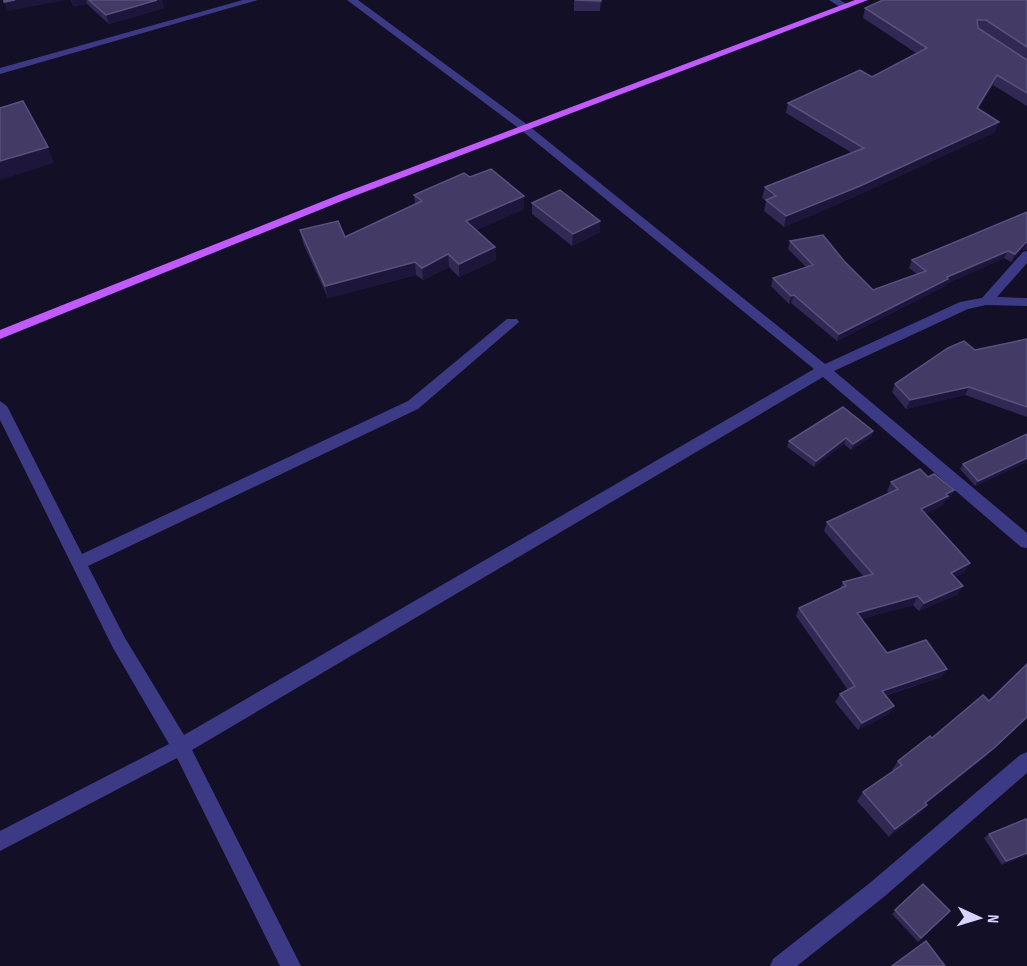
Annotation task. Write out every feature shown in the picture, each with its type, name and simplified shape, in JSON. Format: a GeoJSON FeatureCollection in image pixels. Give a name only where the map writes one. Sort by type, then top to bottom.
{"type":"FeatureCollection","features":[{"type":"Feature","properties":{"kind":"main road"},"geometry":{"type":"LineString","coordinates":[[0,335],[334,200],[863,0]]}},
{"type":"Feature","properties":{"kind":"street"},"geometry":{"type":"LineString","coordinates":[[213,0],[220,9]]}},
{"type":"Feature","properties":{"kind":"street"},"geometry":{"type":"LineString","coordinates":[[0,70],[253,0]]}},
{"type":"Feature","properties":{"kind":"street"},"geometry":{"type":"LineString","coordinates":[[352,0],[525,128],[824,370],[1027,542]]}},
{"type":"Feature","properties":{"kind":"street"},"geometry":{"type":"LineString","coordinates":[[834,0],[846,7]]}},
{"type":"Feature","properties":{"kind":"street"},"geometry":{"type":"LineString","coordinates":[[986,301],[1027,255]]}},
{"type":"Feature","properties":{"kind":"street"},"geometry":{"type":"LineString","coordinates":[[0,841],[181,747],[824,370],[965,305],[986,301],[1027,302]]}},
{"type":"Feature","properties":{"kind":"street"},"geometry":{"type":"LineString","coordinates":[[79,563],[413,405],[512,322]]}},
{"type":"Feature","properties":{"kind":"street"},"geometry":{"type":"LineString","coordinates":[[0,406],[119,643],[181,747],[291,966]]}},
{"type":"Feature","properties":{"kind":"street"},"geometry":{"type":"LineString","coordinates":[[780,966],[878,889],[1027,761]]}},
{"type":"Feature","properties":{"kind":"building"},"geometry":{"type":"Polygon","coordinates":[[[89,0],[157,0],[106,15],[89,0]]]}},
{"type":"Feature","properties":{"kind":"building"},"geometry":{"type":"Polygon","coordinates":[[[883,0],[1027,0],[1027,47],[986,20],[977,20],[978,28],[1027,60],[1027,93],[997,75],[977,108],[999,122],[860,186],[786,216],[766,200],[776,196],[765,187],[864,148],[788,103],[860,70],[872,77],[927,48],[865,8],[883,0]]]}},
{"type":"Feature","properties":{"kind":"building"},"geometry":{"type":"Polygon","coordinates":[[[23,101],[48,147],[0,161],[0,108],[23,101]]]}},
{"type":"Feature","properties":{"kind":"building"},"geometry":{"type":"Polygon","coordinates":[[[491,169],[524,196],[466,221],[495,247],[459,264],[448,254],[422,268],[415,262],[325,286],[300,230],[338,221],[345,237],[422,201],[414,195],[464,173],[470,177],[491,169]]]}},
{"type":"Feature","properties":{"kind":"building"},"geometry":{"type":"Polygon","coordinates":[[[560,190],[600,221],[573,234],[532,203],[560,190]]]}},
{"type":"Feature","properties":{"kind":"building"},"geometry":{"type":"Polygon","coordinates":[[[1027,212],[1027,242],[1015,254],[1008,251],[947,277],[948,279],[839,334],[794,295],[791,296],[773,278],[813,265],[790,241],[823,235],[844,261],[873,290],[926,271],[912,260],[1027,212]]]}},
{"type":"Feature","properties":{"kind":"building"},"geometry":{"type":"Polygon","coordinates":[[[1027,339],[1027,407],[969,387],[910,400],[895,384],[948,348],[964,341],[975,350],[1027,339]]]}},
{"type":"Feature","properties":{"kind":"building"},"geometry":{"type":"Polygon","coordinates":[[[843,407],[873,431],[853,444],[846,438],[816,461],[789,441],[843,407]]]}},
{"type":"Feature","properties":{"kind":"building"},"geometry":{"type":"Polygon","coordinates":[[[1027,434],[1027,458],[978,481],[963,464],[1027,434]]]}},
{"type":"Feature","properties":{"kind":"building"},"geometry":{"type":"Polygon","coordinates":[[[920,469],[928,477],[934,474],[954,490],[946,494],[948,496],[921,509],[970,563],[951,573],[963,586],[924,603],[918,596],[857,613],[887,653],[926,640],[947,669],[882,691],[894,706],[862,723],[840,694],[855,686],[799,608],[846,586],[843,582],[873,574],[827,522],[898,489],[891,482],[920,469]]]}},
{"type":"Feature","properties":{"kind":"building"},"geometry":{"type":"Polygon","coordinates":[[[1027,664],[1027,717],[994,748],[925,803],[927,805],[895,829],[863,792],[902,765],[898,761],[930,736],[932,738],[983,695],[989,701],[1027,664]]]}},
{"type":"Feature","properties":{"kind":"building"},"geometry":{"type":"Polygon","coordinates":[[[1026,819],[1027,853],[1006,861],[989,834],[1026,819]]]}},
{"type":"Feature","properties":{"kind":"building"},"geometry":{"type":"Polygon","coordinates":[[[923,884],[950,911],[921,938],[895,910],[923,884]]]}},
{"type":"Feature","properties":{"kind":"building"},"geometry":{"type":"Polygon","coordinates":[[[926,941],[945,966],[892,966],[926,941]]]}}]}
